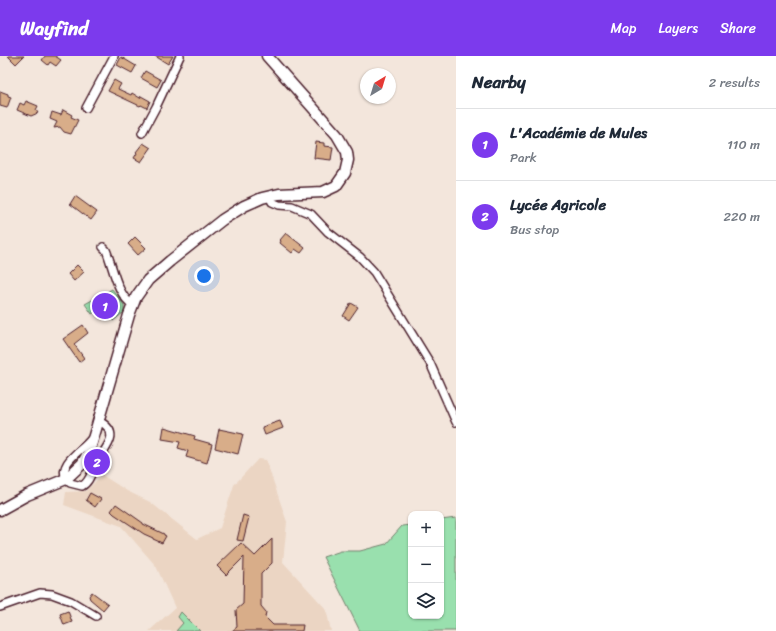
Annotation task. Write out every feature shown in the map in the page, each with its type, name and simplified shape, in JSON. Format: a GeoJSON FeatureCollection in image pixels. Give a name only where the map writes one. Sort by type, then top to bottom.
{"type":"FeatureCollection","features":[{"type":"Feature","properties":{"kind":"street"},"geometry":{"type":"LineString","coordinates":[[86,108],[114,56]]}},
{"type":"Feature","properties":{"kind":"street"},"geometry":{"type":"LineString","coordinates":[[142,133],[180,56]]}},
{"type":"Feature","properties":{"kind":"street"},"geometry":{"type":"LineString","coordinates":[[0,510],[66,479],[77,470],[86,458],[98,425],[133,305],[148,280],[170,261],[233,213],[253,201],[279,194],[316,193],[330,190],[336,186],[346,174],[348,160],[344,145],[337,135],[267,56]]}},
{"type":"Feature","properties":{"kind":"street"},"geometry":{"type":"LineString","coordinates":[[272,56],[300,93]]}},
{"type":"Feature","properties":{"kind":"street"},"geometry":{"type":"LineString","coordinates":[[269,196],[272,202],[279,205],[292,206],[311,214],[328,232],[360,257],[374,272],[430,363],[456,422]]}},
{"type":"Feature","properties":{"kind":"street"},"geometry":{"type":"LineString","coordinates":[[103,247],[106,250],[115,277],[127,301],[133,305]]}},
{"type":"Feature","properties":{"kind":"street"},"geometry":{"type":"LineString","coordinates":[[66,479],[75,485],[82,486],[85,484],[107,447],[111,438],[110,430],[105,424],[98,425]]}},
{"type":"Feature","properties":{"kind":"street"},"geometry":{"type":"LineString","coordinates":[[0,607],[40,593],[52,594],[72,601],[96,616]]}},
{"type":"Feature","properties":{"kind":"shaded area"},"geometry":{"type":"Polygon","coordinates":[[[258,459],[266,460],[287,522],[283,562],[326,609],[331,631],[149,631],[175,608],[156,566],[121,526],[64,505],[66,492],[86,491],[102,475],[127,491],[150,502],[197,539],[220,528],[234,485],[258,459]]]}},
{"type":"Feature","properties":{"kind":"green space"},"geometry":{"type":"Polygon","coordinates":[[[112,289],[124,305],[124,312],[113,321],[102,307],[92,314],[85,304],[112,289]]]}},
{"type":"Feature","properties":{"kind":"green space"},"geometry":{"type":"Polygon","coordinates":[[[456,518],[456,631],[360,631],[323,557],[341,551],[360,551],[386,544],[402,526],[408,525],[408,619],[444,619],[444,520],[456,518]]]}},
{"type":"Feature","properties":{"kind":"green space"},"geometry":{"type":"Polygon","coordinates":[[[181,612],[200,631],[176,631],[183,623],[178,617],[181,612]]]}},
{"type":"Feature","properties":{"kind":"building"},"geometry":{"type":"Polygon","coordinates":[[[8,56],[24,56],[16,64],[8,56]]]}},
{"type":"Feature","properties":{"kind":"building"},"geometry":{"type":"Polygon","coordinates":[[[45,56],[55,56],[61,60],[56,66],[50,62],[48,65],[42,60],[45,56]]]}},
{"type":"Feature","properties":{"kind":"building"},"geometry":{"type":"Polygon","coordinates":[[[155,56],[173,56],[168,64],[155,56]]]}},
{"type":"Feature","properties":{"kind":"building"},"geometry":{"type":"Polygon","coordinates":[[[121,57],[136,66],[132,73],[117,65],[121,57]]]}},
{"type":"Feature","properties":{"kind":"building"},"geometry":{"type":"Polygon","coordinates":[[[145,71],[161,80],[157,87],[141,78],[145,71]]]}},
{"type":"Feature","properties":{"kind":"building"},"geometry":{"type":"Polygon","coordinates":[[[114,80],[121,84],[118,89],[131,95],[132,93],[140,98],[141,96],[150,101],[147,108],[108,91],[114,80]]]}},
{"type":"Feature","properties":{"kind":"building"},"geometry":{"type":"Polygon","coordinates":[[[0,91],[11,97],[7,108],[0,106],[0,91]]]}},
{"type":"Feature","properties":{"kind":"building"},"geometry":{"type":"Polygon","coordinates":[[[26,101],[38,106],[36,110],[38,113],[31,116],[17,110],[20,103],[24,105],[26,101]]]}},
{"type":"Feature","properties":{"kind":"building"},"geometry":{"type":"Polygon","coordinates":[[[63,110],[72,115],[71,117],[78,120],[71,134],[64,132],[60,127],[54,128],[57,122],[50,119],[52,112],[61,115],[63,110]]]}},
{"type":"Feature","properties":{"kind":"building"},"geometry":{"type":"Polygon","coordinates":[[[316,142],[324,143],[324,146],[333,147],[331,160],[314,158],[316,142]]]}},
{"type":"Feature","properties":{"kind":"building"},"geometry":{"type":"Polygon","coordinates":[[[143,143],[151,148],[141,162],[134,158],[137,153],[136,152],[143,143]]]}},
{"type":"Feature","properties":{"kind":"building"},"geometry":{"type":"Polygon","coordinates":[[[75,196],[97,212],[91,220],[70,204],[75,196]]]}},
{"type":"Feature","properties":{"kind":"building"},"geometry":{"type":"Polygon","coordinates":[[[286,233],[305,248],[301,253],[295,249],[292,253],[280,243],[280,240],[286,233]]]}},
{"type":"Feature","properties":{"kind":"building"},"geometry":{"type":"Polygon","coordinates":[[[135,237],[146,248],[138,255],[128,244],[135,237]]]}},
{"type":"Feature","properties":{"kind":"building"},"geometry":{"type":"Polygon","coordinates":[[[77,265],[84,272],[74,281],[68,274],[77,265]]]}},
{"type":"Feature","properties":{"kind":"building"},"geometry":{"type":"Polygon","coordinates":[[[351,303],[358,307],[349,320],[343,316],[351,303]]]}},
{"type":"Feature","properties":{"kind":"building"},"geometry":{"type":"Polygon","coordinates":[[[83,325],[88,333],[74,344],[84,358],[79,362],[63,339],[83,325]]]}},
{"type":"Feature","properties":{"kind":"building"},"geometry":{"type":"Polygon","coordinates":[[[280,421],[283,428],[265,435],[262,427],[280,421]]]}},
{"type":"Feature","properties":{"kind":"building"},"geometry":{"type":"Polygon","coordinates":[[[164,427],[195,436],[194,439],[212,444],[207,463],[186,457],[188,451],[178,448],[180,442],[162,439],[164,427]]]}},
{"type":"Feature","properties":{"kind":"building"},"geometry":{"type":"Polygon","coordinates":[[[219,429],[243,434],[238,454],[215,448],[219,429]]]}},
{"type":"Feature","properties":{"kind":"building"},"geometry":{"type":"Polygon","coordinates":[[[90,493],[101,499],[95,507],[86,500],[90,493]]]}},
{"type":"Feature","properties":{"kind":"building"},"geometry":{"type":"Polygon","coordinates":[[[116,504],[143,524],[164,534],[166,536],[162,543],[144,534],[114,514],[111,511],[116,504]]]}},
{"type":"Feature","properties":{"kind":"building"},"geometry":{"type":"Polygon","coordinates":[[[243,515],[249,517],[243,541],[237,540],[243,515]]]}},
{"type":"Feature","properties":{"kind":"building"},"geometry":{"type":"Polygon","coordinates":[[[272,539],[272,563],[261,574],[261,606],[266,612],[265,617],[273,625],[303,625],[302,631],[232,631],[237,627],[236,610],[243,604],[244,557],[226,575],[217,566],[241,543],[255,556],[272,539]]]}},
{"type":"Feature","properties":{"kind":"building"},"geometry":{"type":"Polygon","coordinates":[[[92,592],[108,604],[103,610],[90,599],[89,596],[92,592]]]}},
{"type":"Feature","properties":{"kind":"building"},"geometry":{"type":"Polygon","coordinates":[[[68,611],[72,622],[64,625],[60,614],[68,611]]]}},
{"type":"Feature","properties":{"kind":"place","name":"L'Académie de Mules"},"geometry":{"type":"Point","coordinates":[105,306]}},
{"type":"Feature","properties":{"kind":"place","name":"Lycée Agricole"},"geometry":{"type":"Point","coordinates":[97,462]}}]}
